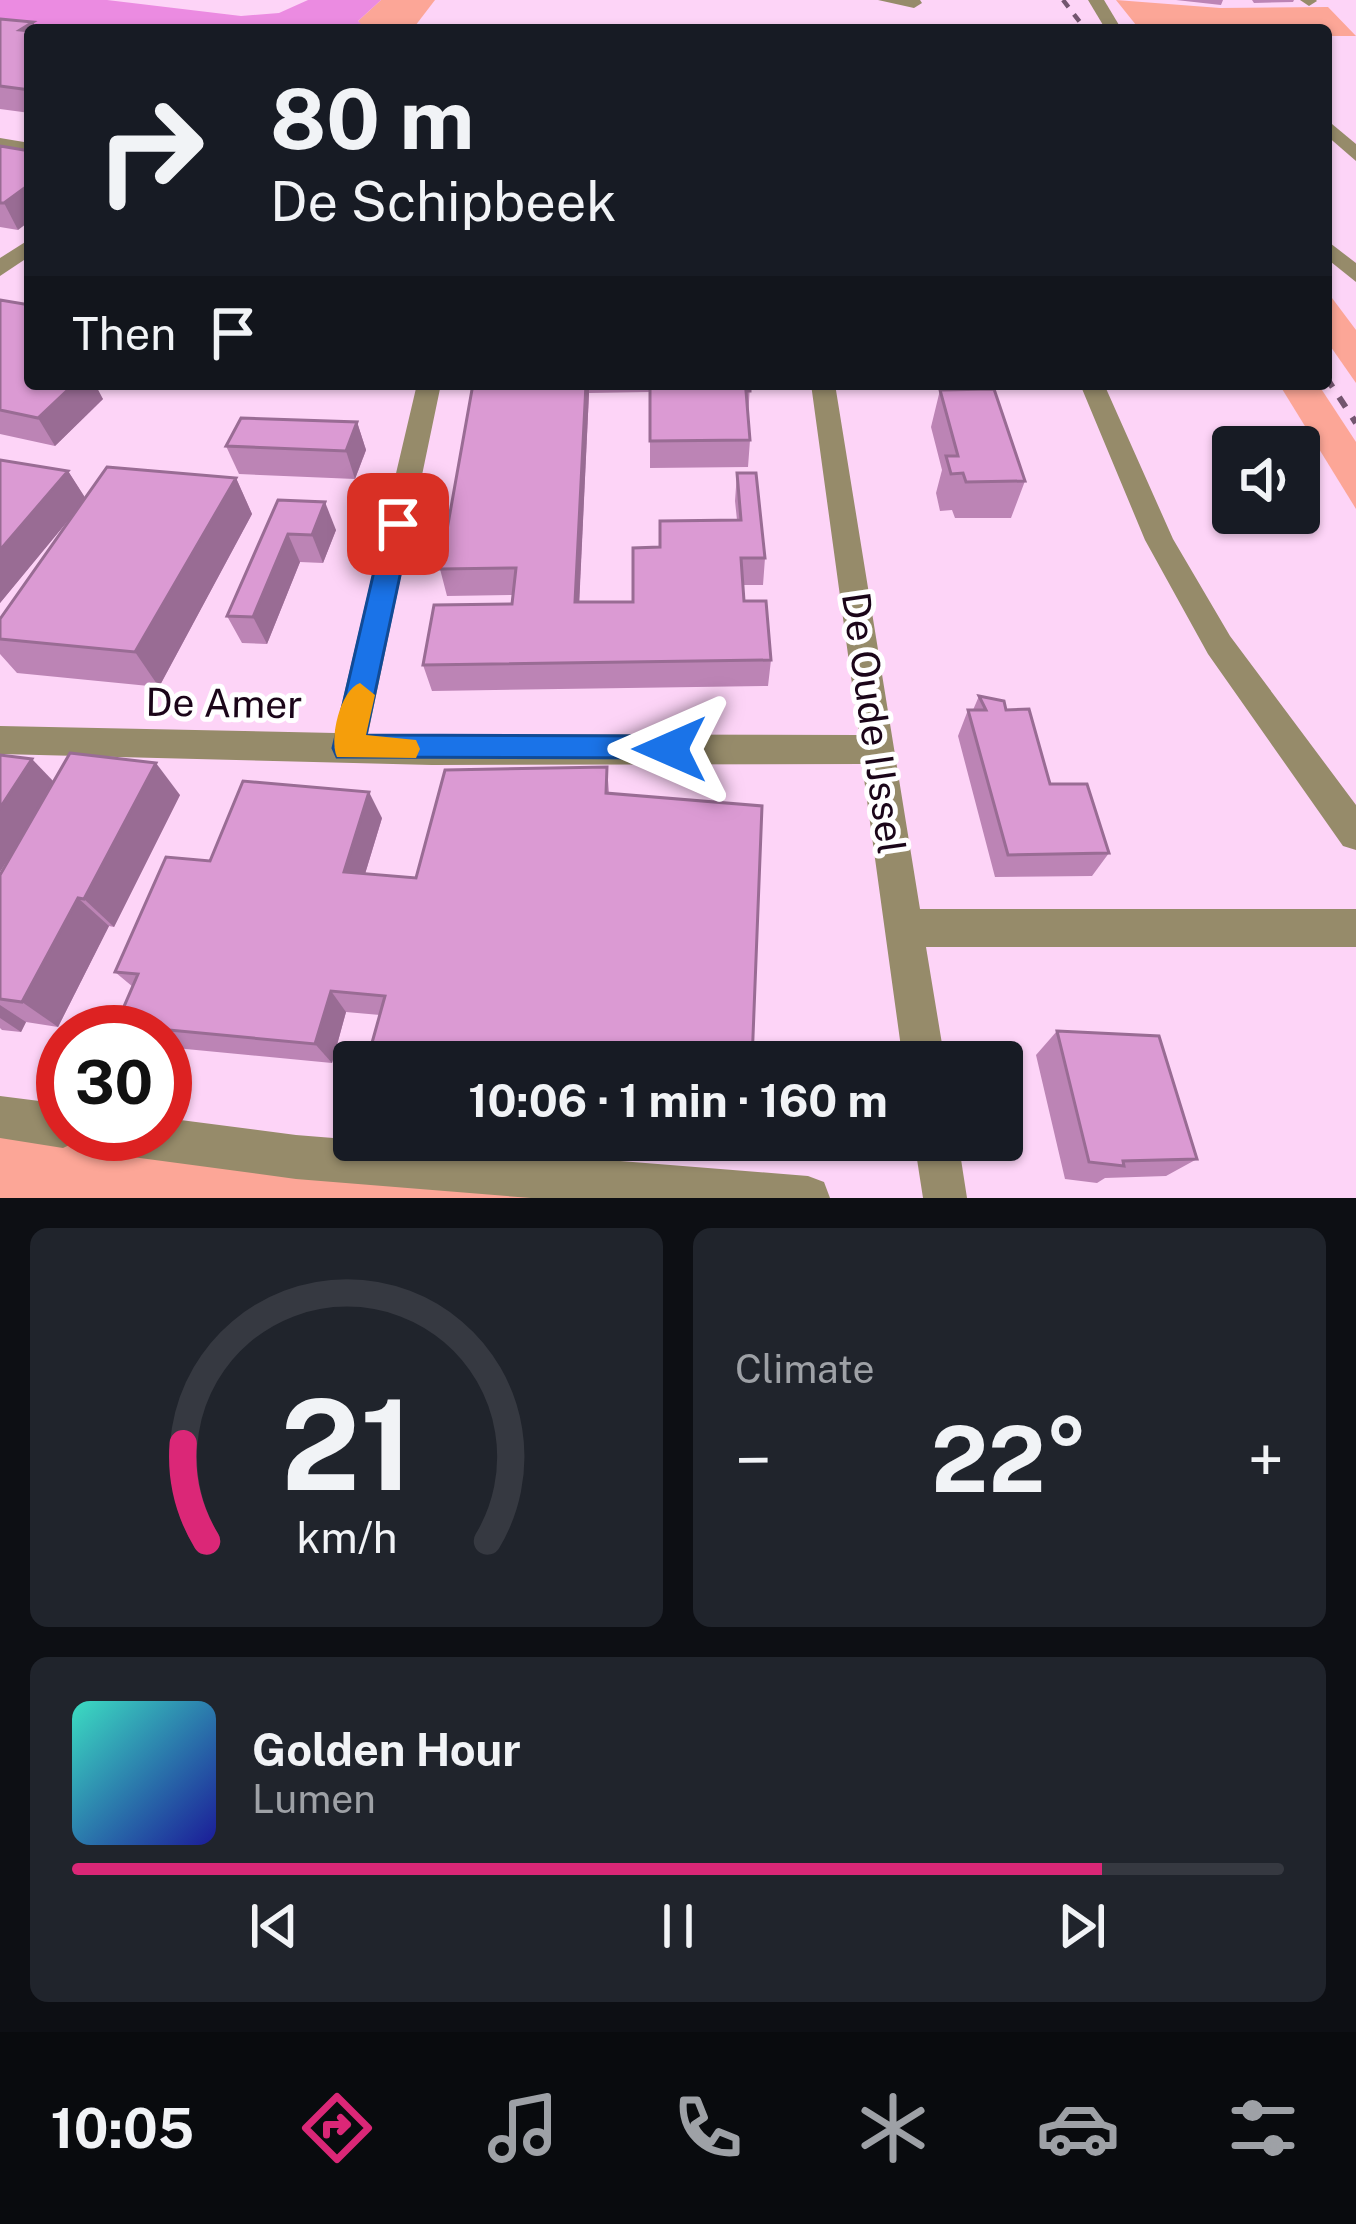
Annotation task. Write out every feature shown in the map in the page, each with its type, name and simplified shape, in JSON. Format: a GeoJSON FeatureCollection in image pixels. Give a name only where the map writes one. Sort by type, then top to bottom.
{"type":"FeatureCollection","features":[{"type":"Feature","properties":{"kind":"street"},"geometry":{"type":"LineString","coordinates":[[886,0],[914,3]]}},
{"type":"Feature","properties":{"kind":"street"},"geometry":{"type":"LineString","coordinates":[[1332,130],[1356,155]]}},
{"type":"Feature","properties":{"kind":"street"},"geometry":{"type":"LineString","coordinates":[[0,269],[24,250]]}},
{"type":"Feature","properties":{"kind":"street"},"geometry":{"type":"LineString","coordinates":[[1346,271],[1356,293]]}},
{"type":"Feature","properties":{"kind":"street"},"geometry":{"type":"LineString","coordinates":[[348,748],[428,390]]}},
{"type":"Feature","properties":{"kind":"street","name":"De Oude IJssel"},"geometry":{"type":"LineString","coordinates":[[824,390],[921,1041]]}},
{"type":"Feature","properties":{"kind":"street"},"geometry":{"type":"LineString","coordinates":[[1095,390],[1159,539],[1220,645],[1356,834]]}},
{"type":"Feature","properties":{"kind":"street","name":"De Amer"},"geometry":{"type":"LineString","coordinates":[[0,740],[348,748],[878,748]]}},
{"type":"Feature","properties":{"kind":"street"},"geometry":{"type":"LineString","coordinates":[[904,928],[1356,928]]}},
{"type":"Feature","properties":{"kind":"street"},"geometry":{"type":"LineString","coordinates":[[0,1117],[36,1122]]}},
{"type":"Feature","properties":{"kind":"street"},"geometry":{"type":"LineString","coordinates":[[192,1143],[296,1157],[808,1198]]}},
{"type":"Feature","properties":{"kind":"street"},"geometry":{"type":"LineString","coordinates":[[939,1161],[944,1198]]}},
{"type":"Feature","properties":{"kind":"shaded area"},"geometry":{"type":"Polygon","coordinates":[[[0,0],[107,0],[241,16],[279,13],[308,0],[381,0],[358,21],[361,24],[24,24],[24,30],[0,28],[0,0]]]}},
{"type":"Feature","properties":{"kind":"shaded area"},"geometry":{"type":"Polygon","coordinates":[[[381,0],[435,0],[417,24],[358,21],[381,0]]]}},
{"type":"Feature","properties":{"kind":"shaded area"},"geometry":{"type":"Polygon","coordinates":[[[1116,0],[1220,8],[1328,7],[1356,36],[1332,36],[1332,24],[1135,24],[1116,0]]]}},
{"type":"Feature","properties":{"kind":"shaded area"},"geometry":{"type":"Polygon","coordinates":[[[1332,298],[1356,330],[1356,383],[1332,349],[1332,298]]]}},
{"type":"Feature","properties":{"kind":"shaded area"},"geometry":{"type":"Polygon","coordinates":[[[1283,390],[1322,390],[1356,442],[1356,509],[1320,451],[1320,426],[1305,426],[1283,390]]]}},
{"type":"Feature","properties":{"kind":"shaded area"},"geometry":{"type":"Polygon","coordinates":[[[0,1128],[36,1132],[36,1161],[192,1161],[192,1148],[672,1198],[0,1198],[0,1128]]]}},
{"type":"Feature","properties":{"kind":"building"},"geometry":{"type":"Polygon","coordinates":[[[0,19],[33,22],[20,30],[24,30],[24,89],[0,86],[0,19]]]}},
{"type":"Feature","properties":{"kind":"building"},"geometry":{"type":"Polygon","coordinates":[[[0,146],[24,150],[24,188],[0,203],[0,146]]]}},
{"type":"Feature","properties":{"kind":"building"},"geometry":{"type":"Polygon","coordinates":[[[0,300],[24,304],[24,390],[68,390],[38,418],[0,410],[0,300]]]}},
{"type":"Feature","properties":{"kind":"building"},"geometry":{"type":"Polygon","coordinates":[[[472,390],[586,390],[575,602],[633,602],[633,548],[660,547],[660,521],[741,520],[737,473],[756,473],[765,558],[741,558],[744,601],[766,601],[771,660],[423,665],[434,605],[512,604],[516,568],[440,569],[472,390]]]}},
{"type":"Feature","properties":{"kind":"building"},"geometry":{"type":"Polygon","coordinates":[[[650,390],[750,390],[746,391],[750,440],[650,441],[650,390]]]}},
{"type":"Feature","properties":{"kind":"building"},"geometry":{"type":"Polygon","coordinates":[[[940,390],[994,390],[1025,481],[966,482],[963,473],[951,474],[946,456],[958,456],[940,390]]]}},
{"type":"Feature","properties":{"kind":"building"},"geometry":{"type":"Polygon","coordinates":[[[241,418],[357,422],[346,451],[226,446],[241,418]]]}},
{"type":"Feature","properties":{"kind":"building"},"geometry":{"type":"Polygon","coordinates":[[[0,460],[68,471],[0,550],[0,460]]]}},
{"type":"Feature","properties":{"kind":"building"},"geometry":{"type":"Polygon","coordinates":[[[107,467],[236,478],[135,652],[0,639],[0,619],[107,467]]]}},
{"type":"Feature","properties":{"kind":"building"},"geometry":{"type":"Polygon","coordinates":[[[278,500],[325,502],[312,535],[288,534],[253,617],[227,616],[278,500]]]}},
{"type":"Feature","properties":{"kind":"building"},"geometry":{"type":"Polygon","coordinates":[[[979,696],[1004,701],[1006,710],[1029,709],[1050,784],[1087,784],[1109,853],[1008,855],[968,710],[986,710],[979,696]]]}},
{"type":"Feature","properties":{"kind":"building"},"geometry":{"type":"Polygon","coordinates":[[[70,753],[156,763],[84,899],[78,898],[22,1002],[0,999],[0,875],[70,753]]]}},
{"type":"Feature","properties":{"kind":"building"},"geometry":{"type":"Polygon","coordinates":[[[0,755],[32,759],[0,808],[0,755]]]}},
{"type":"Feature","properties":{"kind":"building"},"geometry":{"type":"Polygon","coordinates":[[[607,767],[606,793],[762,806],[753,1041],[372,1041],[385,996],[331,991],[315,1044],[192,1032],[192,1005],[125,1005],[138,974],[115,972],[166,857],[210,861],[243,781],[369,792],[344,872],[416,878],[445,770],[607,767]]]}},
{"type":"Feature","properties":{"kind":"building"},"geometry":{"type":"Polygon","coordinates":[[[1057,1031],[1159,1036],[1197,1159],[1123,1161],[1124,1166],[1089,1162],[1057,1031]]]}},
{"type":"Feature","properties":{"kind":"railway"},"geometry":{"type":"LineString","coordinates":[[1063,0],[1081,24]]}},
{"type":"Feature","properties":{"kind":"railway"},"geometry":{"type":"LineString","coordinates":[[1332,386],[1356,423]]}},
{"type":"Feature","properties":{"kind":"slow traffic"},"geometry":{"type":"LineString","coordinates":[[360,695],[348,748],[405,749]]}},
{"type":"Feature","properties":{"kind":"route"},"geometry":{"type":"LineString","coordinates":[[398,524],[348,748],[670,749]]}}]}
